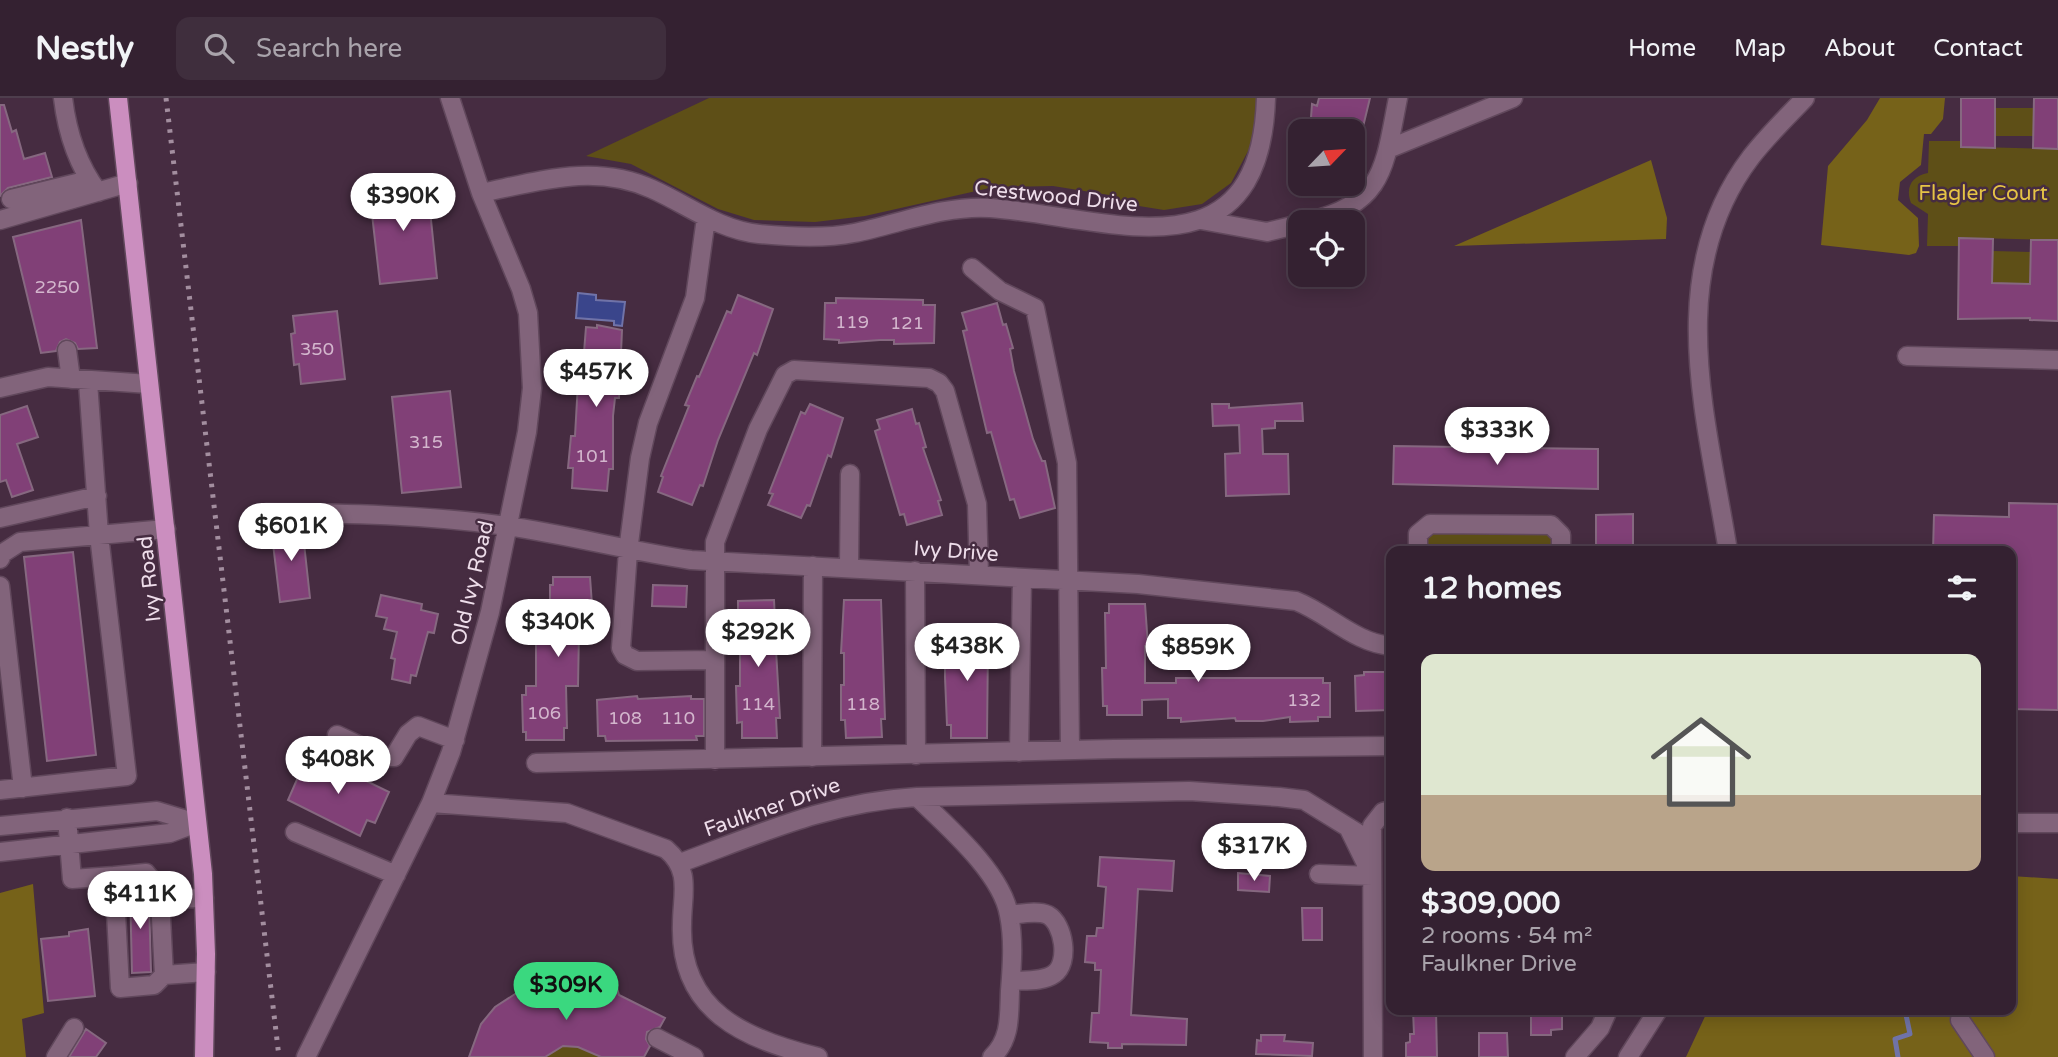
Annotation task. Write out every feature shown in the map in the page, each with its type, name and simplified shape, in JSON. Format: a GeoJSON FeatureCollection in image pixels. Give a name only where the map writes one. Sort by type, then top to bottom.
{"type":"FeatureCollection","features":[{"type":"Feature","properties":{"kind":"main road","name":"Ivy Road"},"geometry":{"type":"LineString","coordinates":[[118,98],[204,898],[204,1057]]}},
{"type":"Feature","properties":{"kind":"street"},"geometry":{"type":"LineString","coordinates":[[63,98],[72,142],[93,186]]}},
{"type":"Feature","properties":{"kind":"street","name":"Old Ivy Road"},"geometry":{"type":"LineString","coordinates":[[306,1057],[431,803],[455,740],[490,612],[527,432],[532,388],[532,346],[522,289],[481,193],[450,98]]}},
{"type":"Feature","properties":{"kind":"street","name":"Crestwood Drive"},"geometry":{"type":"LineString","coordinates":[[481,193],[567,176],[606,174],[654,190],[706,218],[757,234],[821,236],[852,233],[972,208],[1146,228],[1178,227],[1201,220],[1228,204],[1245,183],[1264,135],[1266,98]]}},
{"type":"Feature","properties":{"kind":"street"},"geometry":{"type":"LineString","coordinates":[[1344,210],[1362,200],[1375,183],[1388,149],[1398,98]]}},
{"type":"Feature","properties":{"kind":"street"},"geometry":{"type":"LineString","coordinates":[[1388,149],[1513,98]]}},
{"type":"Feature","properties":{"kind":"street"},"geometry":{"type":"LineString","coordinates":[[1727,546],[1698,357],[1696,307],[1702,269],[1716,222],[1730,190],[1750,158],[1805,98]]}},
{"type":"Feature","properties":{"kind":"street"},"geometry":{"type":"LineString","coordinates":[[11,200],[128,183]]}},
{"type":"Feature","properties":{"kind":"street"},"geometry":{"type":"LineString","coordinates":[[0,220],[93,186]]}},
{"type":"Feature","properties":{"kind":"street"},"geometry":{"type":"LineString","coordinates":[[706,218],[695,298],[648,423],[640,458],[628,551],[621,648],[625,655],[637,661],[713,660]]}},
{"type":"Feature","properties":{"kind":"street"},"geometry":{"type":"LineString","coordinates":[[1201,220],[1267,232],[1288,227]]}},
{"type":"Feature","properties":{"kind":"street"},"geometry":{"type":"LineString","coordinates":[[972,268],[1000,291],[1035,308],[1067,463],[1069,498],[1066,581],[1070,750]]}},
{"type":"Feature","properties":{"kind":"street"},"geometry":{"type":"LineString","coordinates":[[0,790],[127,776],[99,535],[97,496],[80,380],[67,350]]}},
{"type":"Feature","properties":{"kind":"street"},"geometry":{"type":"LineString","coordinates":[[1907,356],[2058,360]]}},
{"type":"Feature","properties":{"kind":"street"},"geometry":{"type":"LineString","coordinates":[[715,760],[715,542],[758,429],[785,375],[794,369],[929,377],[940,383],[945,391],[977,504],[979,575]]}},
{"type":"Feature","properties":{"kind":"street"},"geometry":{"type":"LineString","coordinates":[[0,388],[48,377],[149,384]]}},
{"type":"Feature","properties":{"kind":"street"},"geometry":{"type":"LineString","coordinates":[[849,567],[850,474]]}},
{"type":"Feature","properties":{"kind":"street"},"geometry":{"type":"LineString","coordinates":[[0,518],[97,496]]}},
{"type":"Feature","properties":{"kind":"street","name":"Ivy Drive"},"geometry":{"type":"LineString","coordinates":[[266,513],[369,513],[508,526],[628,551],[713,561],[1138,584],[1296,601],[1312,607],[1362,639],[1386,645]]}},
{"type":"Feature","properties":{"kind":"street"},"geometry":{"type":"LineString","coordinates":[[1418,546],[1418,534],[1423,527],[1443,524],[1550,525],[1561,535],[1561,546]]}},
{"type":"Feature","properties":{"kind":"street"},"geometry":{"type":"LineString","coordinates":[[0,559],[3,553],[20,542],[166,528]]}},
{"type":"Feature","properties":{"kind":"street"},"geometry":{"type":"LineString","coordinates":[[812,757],[813,566]]}},
{"type":"Feature","properties":{"kind":"street"},"geometry":{"type":"LineString","coordinates":[[915,571],[916,755]]}},
{"type":"Feature","properties":{"kind":"street"},"geometry":{"type":"LineString","coordinates":[[1019,752],[1022,578]]}},
{"type":"Feature","properties":{"kind":"street"},"geometry":{"type":"LineString","coordinates":[[0,586],[23,788]]}},
{"type":"Feature","properties":{"kind":"street"},"geometry":{"type":"LineString","coordinates":[[337,735],[384,757],[394,757],[408,734],[418,726],[455,740]]}},
{"type":"Feature","properties":{"kind":"street"},"geometry":{"type":"LineString","coordinates":[[536,763],[1070,750],[1386,746]]}},
{"type":"Feature","properties":{"kind":"street","name":"Faulkner Drive"},"geometry":{"type":"LineString","coordinates":[[680,863],[825,810],[851,803],[917,797],[1189,791],[1304,800],[1346,823],[1372,842]]}},
{"type":"Feature","properties":{"kind":"street"},"geometry":{"type":"LineString","coordinates":[[917,797],[955,834],[994,881],[1009,915],[1011,981],[1008,1030],[992,1057]]}},
{"type":"Feature","properties":{"kind":"street"},"geometry":{"type":"LineString","coordinates":[[431,803],[567,813],[666,849],[680,863],[685,887],[681,925],[683,959],[698,994],[725,1021],[764,1040],[818,1057]]}},
{"type":"Feature","properties":{"kind":"street"},"geometry":{"type":"LineString","coordinates":[[0,826],[157,811],[197,823]]}},
{"type":"Feature","properties":{"kind":"street"},"geometry":{"type":"LineString","coordinates":[[1373,1057],[1372,842],[1375,819],[1386,813]]}},
{"type":"Feature","properties":{"kind":"street"},"geometry":{"type":"LineString","coordinates":[[67,818],[72,878],[146,873],[157,886],[164,975]]}},
{"type":"Feature","properties":{"kind":"street"},"geometry":{"type":"LineString","coordinates":[[0,852],[170,833],[197,823]]}},
{"type":"Feature","properties":{"kind":"street"},"geometry":{"type":"LineString","coordinates":[[1346,823],[1372,876]]}},
{"type":"Feature","properties":{"kind":"street"},"geometry":{"type":"LineString","coordinates":[[2016,823],[2058,823]]}},
{"type":"Feature","properties":{"kind":"street"},"geometry":{"type":"LineString","coordinates":[[295,832],[396,875]]}},
{"type":"Feature","properties":{"kind":"street"},"geometry":{"type":"LineString","coordinates":[[1319,874],[1372,876]]}},
{"type":"Feature","properties":{"kind":"street"},"geometry":{"type":"LineString","coordinates":[[114,876],[120,988],[154,985],[164,975],[206,972]]}},
{"type":"Feature","properties":{"kind":"street"},"geometry":{"type":"LineString","coordinates":[[160,899],[204,898]]}},
{"type":"Feature","properties":{"kind":"street"},"geometry":{"type":"LineString","coordinates":[[1009,915],[1039,913],[1049,916],[1060,929],[1062,939],[1061,968],[1055,974],[1047,978],[1011,981]]}},
{"type":"Feature","properties":{"kind":"street"},"geometry":{"type":"LineString","coordinates":[[1575,1057],[1600,1028],[1606,1015]]}},
{"type":"Feature","properties":{"kind":"street"},"geometry":{"type":"LineString","coordinates":[[1628,1057],[1655,1015]]}},
{"type":"Feature","properties":{"kind":"street"},"geometry":{"type":"LineString","coordinates":[[1960,1020],[1985,1057]]}},
{"type":"Feature","properties":{"kind":"street"},"geometry":{"type":"LineString","coordinates":[[56,1057],[74,1028]]}},
{"type":"Feature","properties":{"kind":"street"},"geometry":{"type":"LineString","coordinates":[[657,1038],[694,1057]]}},
{"type":"Feature","properties":{"kind":"green space"},"geometry":{"type":"Polygon","coordinates":[[[709,98],[1257,98],[1255,138],[1231,183],[1202,204],[1164,210],[1120,203],[1109,195],[1053,186],[994,187],[865,216],[815,222],[754,220],[718,209],[631,164],[586,156],[709,98]]]}},
{"type":"Feature","properties":{"kind":"green space"},"geometry":{"type":"Polygon","coordinates":[[[1995,108],[2034,108],[2033,136],[1995,136],[1995,108]]]}},
{"type":"Feature","properties":{"kind":"green space","name":"Flagler Court"},"geometry":{"type":"Polygon","coordinates":[[[1929,141],[1961,141],[1978,147],[2058,149],[2058,240],[1976,238],[1959,246],[1927,246],[1928,214],[1911,203],[1909,192],[1914,180],[1928,173],[1929,141]]]}},
{"type":"Feature","properties":{"kind":"green space"},"geometry":{"type":"Polygon","coordinates":[[[1993,251],[2031,252],[2030,284],[1992,283],[1993,251]]]}},
{"type":"Feature","properties":{"kind":"green space"},"geometry":{"type":"Polygon","coordinates":[[[1488,528],[1557,536],[1557,546],[1423,546],[1424,529],[1488,528]]]}},
{"type":"Feature","properties":{"kind":"green space"},"geometry":{"type":"Polygon","coordinates":[[[563,1046],[578,1047],[601,1057],[545,1057],[563,1046]]]}},
{"type":"Feature","properties":{"kind":"shaded area"},"geometry":{"type":"Polygon","coordinates":[[[1880,98],[1945,98],[1943,119],[1931,134],[1924,134],[1921,165],[1900,182],[1898,200],[1918,218],[1919,246],[1916,253],[1909,255],[1821,245],[1828,166],[1867,120],[1880,98]]]}},
{"type":"Feature","properties":{"kind":"shaded area"},"geometry":{"type":"Polygon","coordinates":[[[1651,160],[1667,218],[1666,239],[1454,246],[1651,160]]]}},
{"type":"Feature","properties":{"kind":"shaded area"},"geometry":{"type":"Polygon","coordinates":[[[2016,876],[2058,879],[2058,1057],[1686,1057],[1706,1015],[2016,1015],[2016,876]]]}},
{"type":"Feature","properties":{"kind":"shaded area"},"geometry":{"type":"Polygon","coordinates":[[[33,884],[44,1013],[22,1019],[26,1057],[0,1057],[0,893],[33,884]]]}},
{"type":"Feature","properties":{"kind":"water"},"geometry":{"type":"Polygon","coordinates":[[[578,293],[596,295],[596,300],[625,302],[622,326],[614,325],[614,321],[576,318],[578,293]]]}},
{"type":"Feature","properties":{"kind":"building"},"geometry":{"type":"Polygon","coordinates":[[[1319,98],[1370,98],[1365,119],[1311,119],[1312,104],[1317,106],[1319,98]]]}},
{"type":"Feature","properties":{"kind":"building"},"geometry":{"type":"Polygon","coordinates":[[[1961,98],[1995,98],[1995,148],[1961,147],[1961,98]]]}},
{"type":"Feature","properties":{"kind":"building"},"geometry":{"type":"Polygon","coordinates":[[[2034,98],[2058,98],[2058,149],[2033,148],[2034,98]]]}},
{"type":"Feature","properties":{"kind":"building"},"geometry":{"type":"Polygon","coordinates":[[[0,105],[4,105],[12,132],[16,130],[24,159],[45,153],[52,177],[8,188],[0,196],[0,105]]]}},
{"type":"Feature","properties":{"kind":"building"},"geometry":{"type":"Polygon","coordinates":[[[427,181],[437,278],[380,284],[369,188],[427,181]]]}},
{"type":"Feature","properties":{"kind":"building"},"geometry":{"type":"Polygon","coordinates":[[[81,220],[97,348],[78,349],[75,343],[66,339],[60,342],[56,351],[41,353],[13,237],[81,220]]]}},
{"type":"Feature","properties":{"kind":"building"},"geometry":{"type":"Polygon","coordinates":[[[1959,238],[1993,239],[1992,283],[2030,284],[2031,240],[2058,240],[2058,321],[2030,318],[1958,319],[1959,238]]]}},
{"type":"Feature","properties":{"kind":"building"},"geometry":{"type":"Polygon","coordinates":[[[738,295],[773,309],[757,355],[754,353],[718,440],[703,486],[700,485],[692,505],[658,492],[663,477],[661,476],[689,406],[685,405],[697,376],[699,377],[727,311],[731,313],[738,295]]]}},
{"type":"Feature","properties":{"kind":"building"},"geometry":{"type":"Polygon","coordinates":[[[836,298],[923,300],[923,305],[935,305],[934,343],[894,344],[894,340],[880,340],[839,343],[839,340],[824,339],[825,303],[836,303],[836,298]]]}},
{"type":"Feature","properties":{"kind":"building"},"geometry":{"type":"Polygon","coordinates":[[[997,303],[1013,348],[1010,349],[1014,371],[1033,439],[1042,461],[1045,461],[1055,508],[1020,518],[1014,499],[1010,500],[991,432],[987,433],[963,331],[967,330],[962,313],[997,303]]]}},
{"type":"Feature","properties":{"kind":"building"},"geometry":{"type":"Polygon","coordinates":[[[337,311],[345,379],[301,384],[299,364],[294,365],[291,334],[295,333],[293,316],[337,311]]]}},
{"type":"Feature","properties":{"kind":"building"},"geometry":{"type":"Polygon","coordinates":[[[597,325],[622,330],[619,398],[615,398],[613,416],[613,469],[609,469],[607,491],[572,488],[573,468],[568,468],[571,436],[575,436],[579,365],[583,365],[586,327],[597,328],[597,325]]]}},
{"type":"Feature","properties":{"kind":"building"},"geometry":{"type":"Polygon","coordinates":[[[450,391],[461,487],[402,493],[392,397],[450,391]]]}},
{"type":"Feature","properties":{"kind":"building"},"geometry":{"type":"Polygon","coordinates":[[[1302,403],[1303,421],[1275,421],[1275,428],[1262,429],[1263,454],[1288,454],[1289,494],[1226,496],[1225,454],[1240,453],[1239,425],[1213,426],[1212,404],[1229,404],[1229,408],[1302,403]]]}},
{"type":"Feature","properties":{"kind":"building"},"geometry":{"type":"Polygon","coordinates":[[[810,404],[843,418],[831,457],[828,455],[810,506],[807,505],[801,518],[768,505],[773,494],[769,493],[801,412],[805,414],[810,404]]]}},
{"type":"Feature","properties":{"kind":"building"},"geometry":{"type":"Polygon","coordinates":[[[27,406],[38,437],[17,444],[33,490],[12,497],[6,480],[0,482],[0,415],[27,406]]]}},
{"type":"Feature","properties":{"kind":"building"},"geometry":{"type":"Polygon","coordinates":[[[912,409],[916,424],[919,423],[926,447],[923,448],[941,500],[938,501],[942,515],[907,525],[904,514],[900,515],[875,431],[880,429],[877,420],[912,409]]]}},
{"type":"Feature","properties":{"kind":"building"},"geometry":{"type":"Polygon","coordinates":[[[1394,446],[1598,449],[1598,489],[1393,484],[1394,446]]]}},
{"type":"Feature","properties":{"kind":"building"},"geometry":{"type":"Polygon","coordinates":[[[2009,503],[2058,504],[2058,710],[2016,709],[2016,546],[1933,546],[1934,515],[2009,517],[2009,503]]]}},
{"type":"Feature","properties":{"kind":"building"},"geometry":{"type":"Polygon","coordinates":[[[1633,514],[1633,546],[1596,546],[1596,515],[1633,514]]]}},
{"type":"Feature","properties":{"kind":"building"},"geometry":{"type":"Polygon","coordinates":[[[302,525],[310,598],[280,602],[271,527],[302,525]]]}},
{"type":"Feature","properties":{"kind":"building"},"geometry":{"type":"Polygon","coordinates":[[[73,552],[96,755],[47,761],[24,557],[73,552]]]}},
{"type":"Feature","properties":{"kind":"building"},"geometry":{"type":"Polygon","coordinates":[[[553,577],[590,577],[593,619],[590,619],[591,631],[579,631],[578,686],[566,686],[567,728],[564,728],[564,740],[526,740],[526,732],[523,732],[522,695],[526,695],[526,686],[536,686],[536,640],[539,640],[539,631],[550,631],[550,585],[553,585],[553,577]]]}},
{"type":"Feature","properties":{"kind":"building"},"geometry":{"type":"Polygon","coordinates":[[[653,585],[687,586],[686,607],[652,606],[653,585]]]}},
{"type":"Feature","properties":{"kind":"building"},"geometry":{"type":"Polygon","coordinates":[[[381,595],[422,604],[421,610],[438,614],[434,633],[428,632],[416,676],[411,675],[410,683],[392,679],[395,659],[391,658],[397,632],[384,629],[387,618],[376,616],[381,595]]]}},
{"type":"Feature","properties":{"kind":"building"},"geometry":{"type":"Polygon","coordinates":[[[774,600],[779,650],[776,650],[780,718],[776,718],[777,738],[742,738],[742,722],[737,723],[736,686],[740,686],[740,654],[735,654],[735,619],[738,618],[738,601],[774,600]]]}},
{"type":"Feature","properties":{"kind":"building"},"geometry":{"type":"Polygon","coordinates":[[[844,600],[881,600],[885,719],[881,719],[882,737],[846,738],[845,720],[841,720],[841,685],[844,685],[844,653],[841,653],[844,600]]]}},
{"type":"Feature","properties":{"kind":"building"},"geometry":{"type":"Polygon","coordinates":[[[1109,604],[1145,604],[1148,646],[1145,646],[1145,683],[1176,683],[1176,678],[1323,678],[1323,683],[1330,683],[1330,717],[1318,717],[1318,721],[1290,722],[1290,717],[1263,721],[1236,721],[1235,718],[1181,722],[1181,718],[1168,718],[1168,699],[1142,700],[1142,715],[1107,715],[1107,706],[1103,706],[1102,668],[1106,668],[1105,613],[1109,613],[1109,604]]]}},
{"type":"Feature","properties":{"kind":"building"},"geometry":{"type":"Polygon","coordinates":[[[948,629],[985,629],[985,641],[988,641],[987,738],[951,738],[951,725],[947,725],[945,677],[945,637],[948,637],[948,629]]]}},
{"type":"Feature","properties":{"kind":"building"},"geometry":{"type":"Polygon","coordinates":[[[1364,672],[1386,672],[1386,710],[1356,711],[1355,676],[1364,675],[1364,672]]]}},
{"type":"Feature","properties":{"kind":"building"},"geometry":{"type":"Polygon","coordinates":[[[637,696],[638,699],[691,696],[691,699],[704,699],[704,736],[696,736],[697,740],[606,741],[605,736],[598,736],[597,700],[637,696]]]}},
{"type":"Feature","properties":{"kind":"building"},"geometry":{"type":"Polygon","coordinates":[[[317,757],[389,792],[375,823],[367,820],[360,836],[288,800],[302,768],[310,772],[317,757]]]}},
{"type":"Feature","properties":{"kind":"building"},"geometry":{"type":"Polygon","coordinates":[[[1100,857],[1174,861],[1172,891],[1138,889],[1131,1015],[1187,1019],[1186,1045],[1122,1044],[1122,1048],[1108,1048],[1108,1043],[1090,1042],[1092,1013],[1099,1013],[1101,970],[1095,970],[1095,963],[1085,962],[1087,936],[1096,936],[1097,928],[1103,928],[1106,887],[1098,886],[1100,857]]]}},
{"type":"Feature","properties":{"kind":"building"},"geometry":{"type":"Polygon","coordinates":[[[1238,873],[1270,876],[1269,892],[1238,890],[1238,873]]]}},
{"type":"Feature","properties":{"kind":"building"},"geometry":{"type":"Polygon","coordinates":[[[143,887],[149,900],[151,972],[132,973],[130,888],[143,887]]]}},
{"type":"Feature","properties":{"kind":"building"},"geometry":{"type":"Polygon","coordinates":[[[1302,908],[1322,908],[1322,940],[1303,940],[1302,908]]]}},
{"type":"Feature","properties":{"kind":"building"},"geometry":{"type":"Polygon","coordinates":[[[88,929],[95,996],[48,1001],[41,939],[69,936],[69,932],[88,929]]]}},
{"type":"Feature","properties":{"kind":"building"},"geometry":{"type":"Polygon","coordinates":[[[553,977],[597,980],[617,988],[619,995],[665,1018],[660,1027],[647,1032],[646,1039],[650,1046],[644,1057],[601,1057],[578,1047],[563,1046],[545,1057],[469,1057],[481,1024],[495,1007],[532,983],[553,977]]]}},
{"type":"Feature","properties":{"kind":"building"},"geometry":{"type":"Polygon","coordinates":[[[1413,1015],[1436,1015],[1437,1057],[1406,1057],[1406,1043],[1410,1042],[1410,1034],[1414,1034],[1413,1015]]]}},
{"type":"Feature","properties":{"kind":"building"},"geometry":{"type":"Polygon","coordinates":[[[1531,1015],[1562,1015],[1562,1029],[1551,1030],[1551,1035],[1531,1035],[1531,1015]]]}},
{"type":"Feature","properties":{"kind":"building"},"geometry":{"type":"Polygon","coordinates":[[[86,1029],[106,1043],[96,1057],[69,1057],[86,1029]]]}},
{"type":"Feature","properties":{"kind":"building"},"geometry":{"type":"Polygon","coordinates":[[[1479,1033],[1507,1033],[1508,1057],[1479,1057],[1479,1033]]]}},
{"type":"Feature","properties":{"kind":"building"},"geometry":{"type":"Polygon","coordinates":[[[1261,1035],[1285,1035],[1284,1041],[1313,1043],[1312,1056],[1256,1054],[1257,1040],[1261,1041],[1261,1035]]]}},
{"type":"Feature","properties":{"kind":"waterway"},"geometry":{"type":"LineString","coordinates":[[1898,1057],[1895,1039],[1910,1034],[1906,1015]]}},
{"type":"Feature","properties":{"kind":"railway"},"geometry":{"type":"LineString","coordinates":[[166,98],[279,1057]]}}]}
